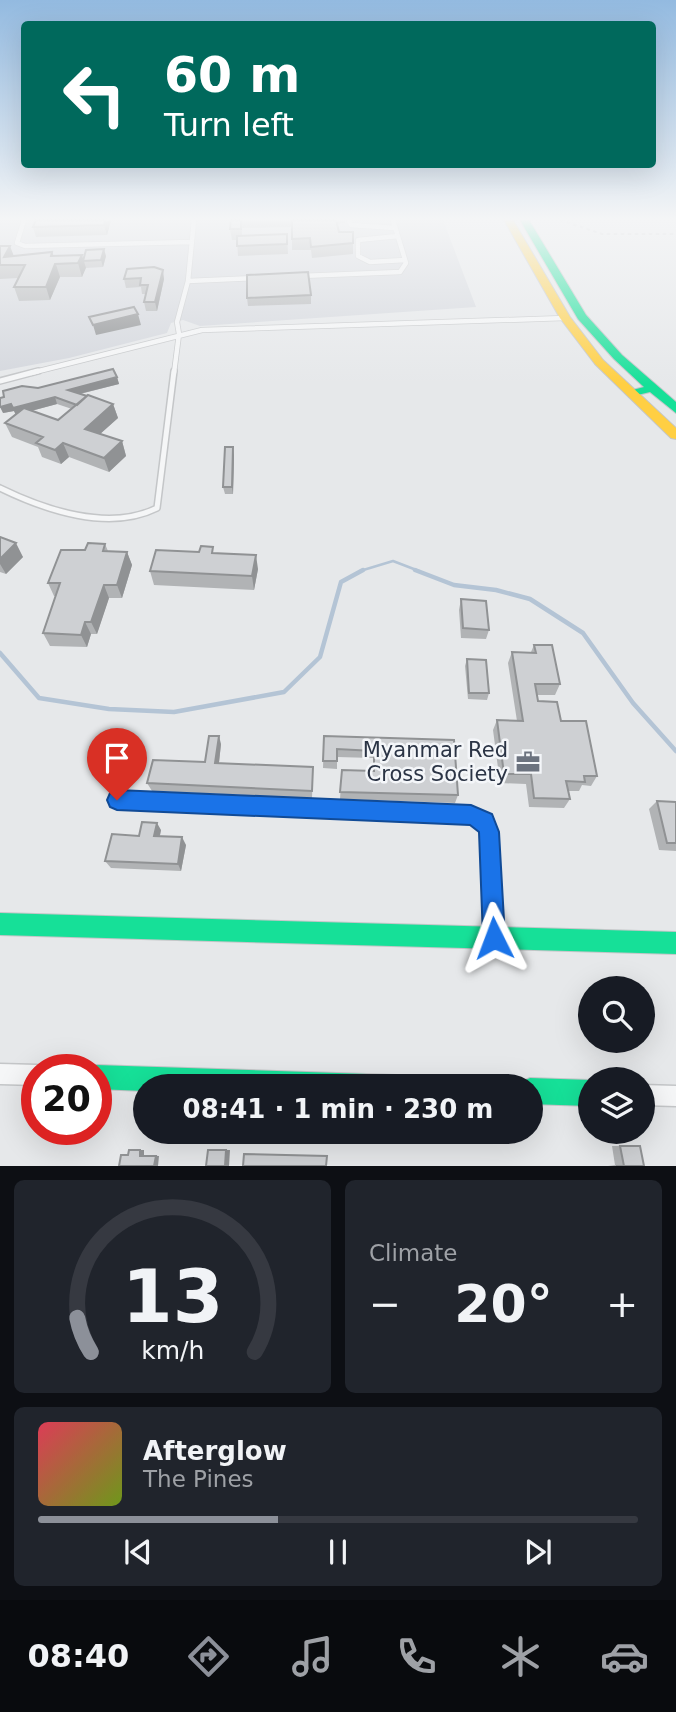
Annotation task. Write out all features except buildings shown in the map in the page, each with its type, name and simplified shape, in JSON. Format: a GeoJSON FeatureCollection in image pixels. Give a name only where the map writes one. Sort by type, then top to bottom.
{"type":"FeatureCollection","features":[{"type":"Feature","properties":{"kind":"main road"},"geometry":{"type":"LineString","coordinates":[[540,274],[565,318],[599,362],[676,435]]}},
{"type":"Feature","properties":{"kind":"main road"},"geometry":{"type":"LineString","coordinates":[[557,274],[582,317],[618,357],[676,409]]}},
{"type":"Feature","properties":{"kind":"main road"},"geometry":{"type":"LineString","coordinates":[[633,394],[652,388]]}},
{"type":"Feature","properties":{"kind":"main road"},"geometry":{"type":"LineString","coordinates":[[0,924],[676,943]]}},
{"type":"Feature","properties":{"kind":"main road"},"geometry":{"type":"LineString","coordinates":[[112,1078],[133,1078]]}},
{"type":"Feature","properties":{"kind":"main road"},"geometry":{"type":"LineString","coordinates":[[543,1091],[578,1093]]}},
{"type":"Feature","properties":{"kind":"street"},"geometry":{"type":"LineString","coordinates":[[0,1074],[21,1075]]}},
{"type":"Feature","properties":{"kind":"street"},"geometry":{"type":"LineString","coordinates":[[655,1095],[676,1096]]}},
{"type":"Feature","properties":{"kind":"lane"},"geometry":{"type":"LineString","coordinates":[[0,488],[59,511],[136,519],[157,508],[179,334],[177,322],[189,274]]}},
{"type":"Feature","properties":{"kind":"lane"},"geometry":{"type":"LineString","coordinates":[[294,277],[349,274]]}},
{"type":"Feature","properties":{"kind":"lane"},"geometry":{"type":"LineString","coordinates":[[188,281],[267,278]]}},
{"type":"Feature","properties":{"kind":"lane"},"geometry":{"type":"LineString","coordinates":[[0,381],[179,334],[240,327],[385,326],[565,318]]}},
{"type":"Feature","properties":{"kind":"lane"},"geometry":{"type":"LineString","coordinates":[[117,800],[471,815],[484,821],[489,832],[494,938]]}},
{"type":"Feature","properties":{"kind":"shaded area"},"geometry":{"type":"Polygon","coordinates":[[[0,274],[464,274],[476,307],[200,326],[183,320],[171,323],[167,333],[69,358],[0,371],[0,274]]]}},
{"type":"Feature","properties":{"kind":"waterway"},"geometry":{"type":"LineString","coordinates":[[363,570],[393,561],[419,571]]}},
{"type":"Feature","properties":{"kind":"waterway"},"geometry":{"type":"LineString","coordinates":[[0,653],[39,698],[109,709],[174,712],[284,692],[320,657],[341,582],[363,570]]}},
{"type":"Feature","properties":{"kind":"waterway"},"geometry":{"type":"LineString","coordinates":[[415,570],[454,585],[496,590],[530,599],[583,633],[633,703],[676,751]]}},
{"type":"Feature","properties":{"kind":"traffic: fast"},"geometry":{"type":"LineString","coordinates":[[557,274],[582,317],[618,357],[676,409]]}},
{"type":"Feature","properties":{"kind":"traffic: fast"},"geometry":{"type":"LineString","coordinates":[[633,394],[652,388]]}},
{"type":"Feature","properties":{"kind":"traffic: fast"},"geometry":{"type":"LineString","coordinates":[[0,924],[676,943]]}},
{"type":"Feature","properties":{"kind":"traffic: fast"},"geometry":{"type":"LineString","coordinates":[[112,1078],[133,1078]]}},
{"type":"Feature","properties":{"kind":"traffic: fast"},"geometry":{"type":"LineString","coordinates":[[543,1091],[578,1093]]}},
{"type":"Feature","properties":{"kind":"traffic: slow"},"geometry":{"type":"LineString","coordinates":[[540,274],[565,318],[599,362],[676,435]]}},
{"type":"Feature","properties":{"kind":"place","name":"Myanmar Red Cross Society"},"geometry":{"type":"Point","coordinates":[528,762]}},
{"type":"Feature","properties":{"kind":"route"},"geometry":{"type":"LineString","coordinates":[[117,800],[471,815],[484,821],[489,832],[494,938]]}}]}
